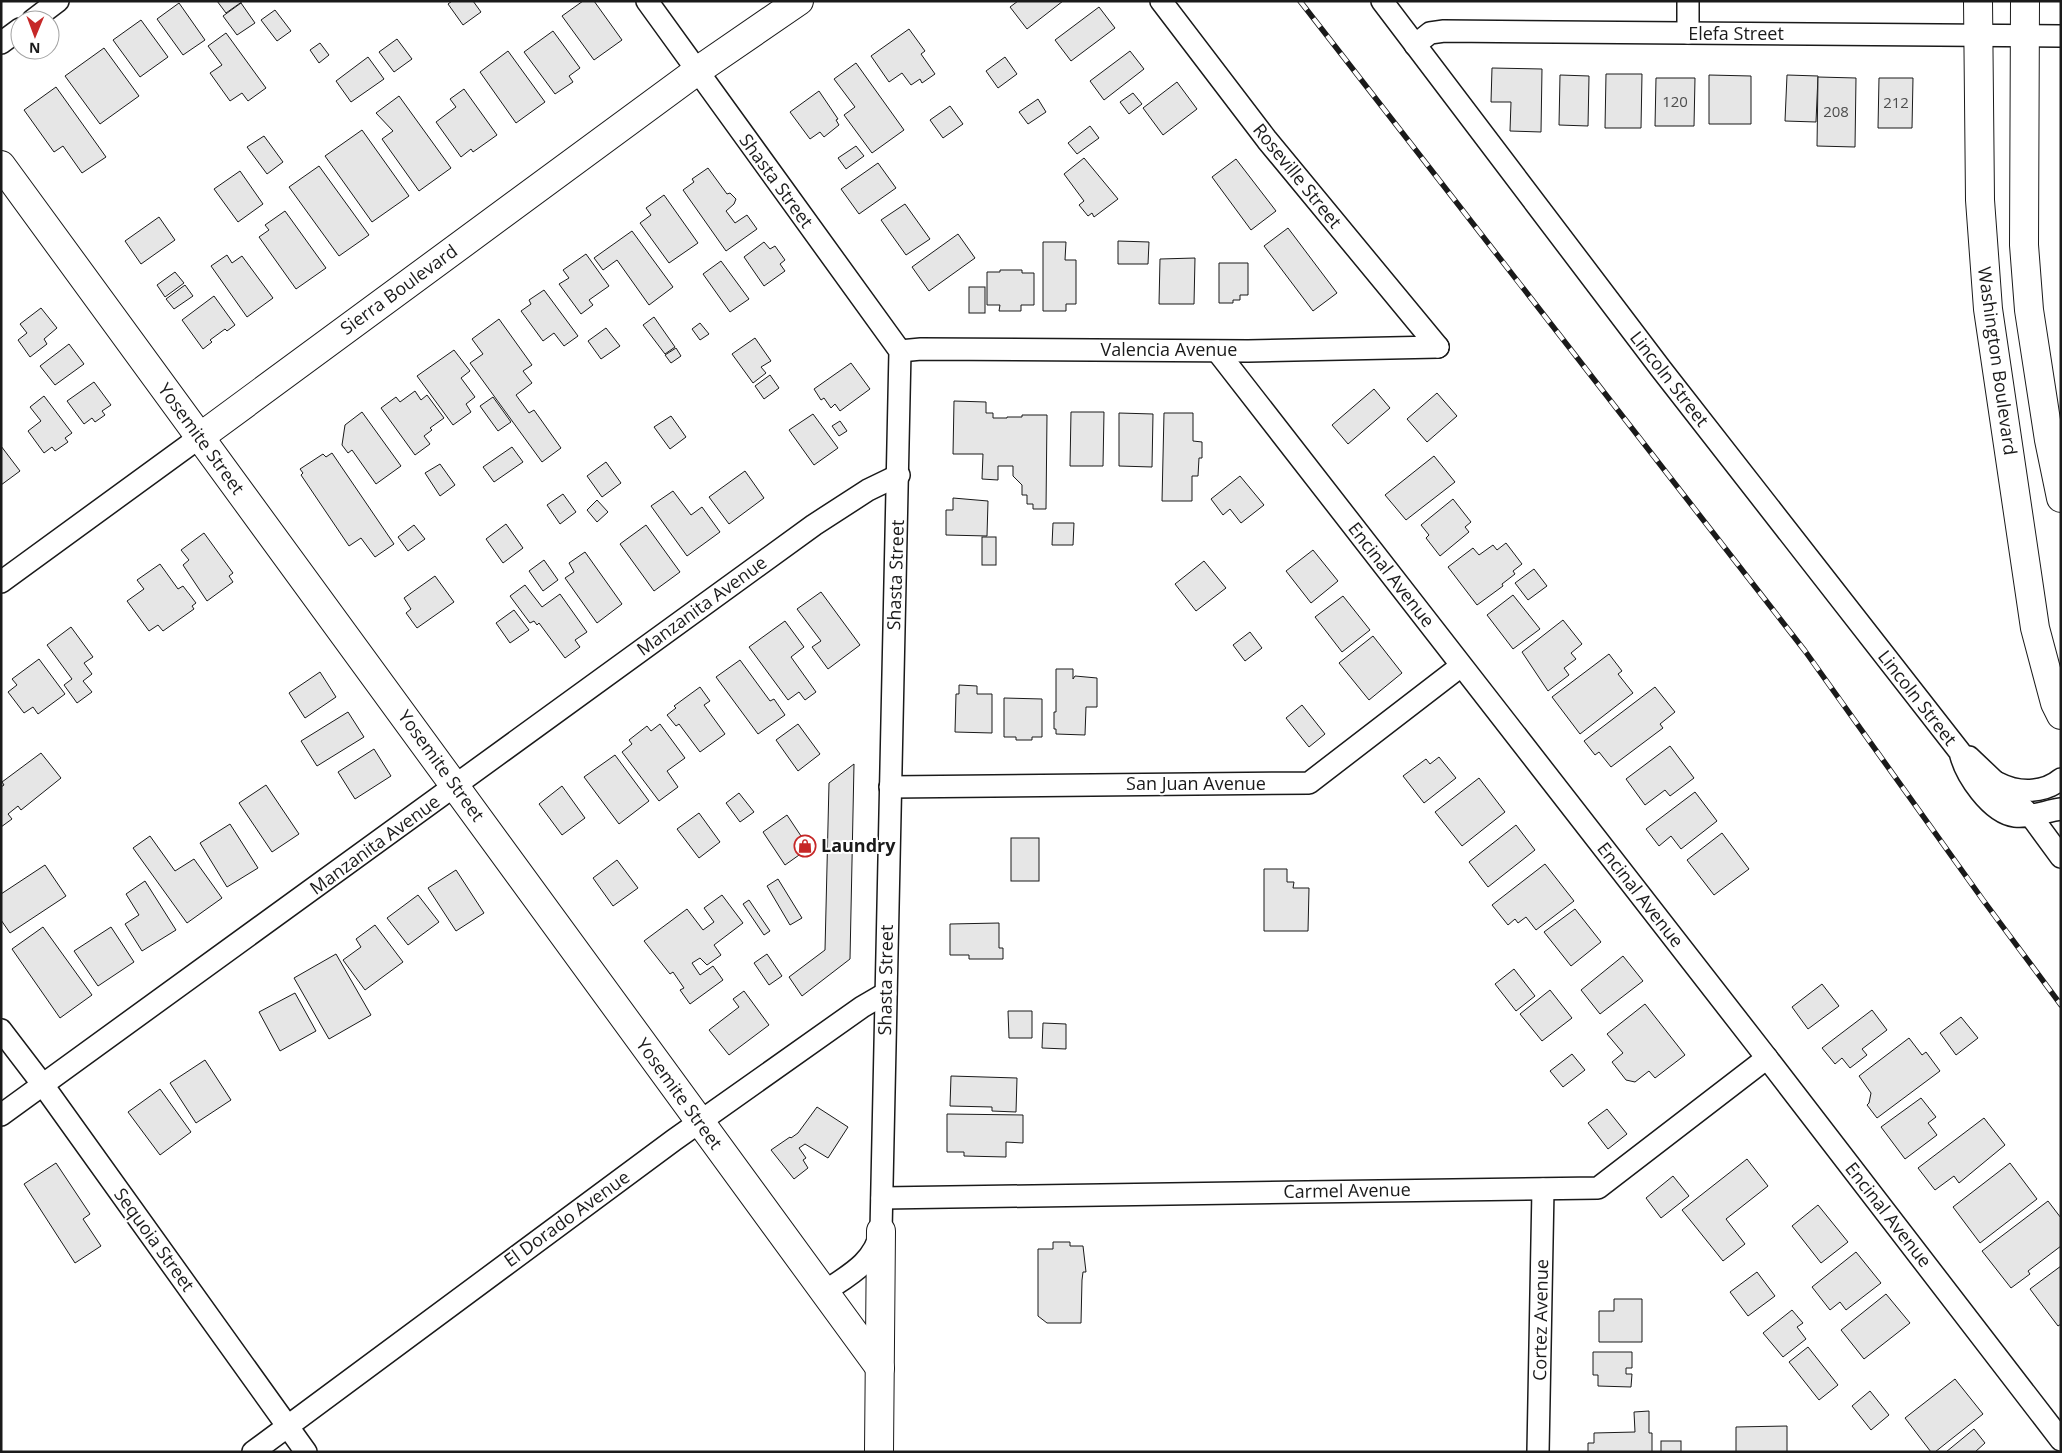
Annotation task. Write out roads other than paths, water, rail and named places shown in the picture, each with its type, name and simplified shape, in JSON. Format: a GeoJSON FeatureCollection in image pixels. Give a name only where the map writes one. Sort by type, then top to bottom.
{"type":"FeatureCollection","features":[{"type":"Feature","properties":{"kind":"street"},"geometry":{"type":"LineString","coordinates":[[46,10],[58,1]]}},
{"type":"Feature","properties":{"kind":"street","name":"Shasta Street"},"geometry":{"type":"LineString","coordinates":[[647,1],[900,351],[899,475],[890,787],[881,1231],[879,1452]]}},
{"type":"Feature","properties":{"kind":"street","name":"Sierra Boulevard"},"geometry":{"type":"LineString","coordinates":[[1,582],[697,71],[799,1]]}},
{"type":"Feature","properties":{"kind":"street","name":"Roseville Street"},"geometry":{"type":"LineString","coordinates":[[1161,1],[1267,140],[1438,348]]}},
{"type":"Feature","properties":{"kind":"street","name":"Lincoln Street"},"geometry":{"type":"LineString","coordinates":[[1382,1],[1661,370],[1960,752],[1966,769],[1988,801],[2004,814],[2016,816],[2031,816],[2061,809]]}},
{"type":"Feature","properties":{"kind":"street"},"geometry":{"type":"LineString","coordinates":[[1688,1],[1688,34]]}},
{"type":"Feature","properties":{"kind":"street","name":"Washington Boulevard"},"geometry":{"type":"LineString","coordinates":[[1978,1],[1980,200],[1988,309],[2035,628],[2055,703],[2061,715]]}},
{"type":"Feature","properties":{"kind":"street"},"geometry":{"type":"LineString","coordinates":[[2025,1],[2024,246],[2029,310],[2049,440],[2061,498]]}},
{"type":"Feature","properties":{"kind":"street","name":"Elefa Street"},"geometry":{"type":"LineString","coordinates":[[1415,45],[1430,33],[1444,31],[2061,36]]}},
{"type":"Feature","properties":{"kind":"street","name":"Yosemite Street"},"geometry":{"type":"LineString","coordinates":[[1,165],[880,1368]]}},
{"type":"Feature","properties":{"kind":"street","name":"Valencia Avenue"},"geometry":{"type":"LineString","coordinates":[[900,351],[921,349],[1217,351],[1438,348]]}},
{"type":"Feature","properties":{"kind":"street","name":"Encinal Avenue"},"geometry":{"type":"LineString","coordinates":[[1217,351],[1767,1058],[2061,1440]]}},
{"type":"Feature","properties":{"kind":"street","name":"Manzanita Avenue"},"geometry":{"type":"LineString","coordinates":[[1,1115],[814,525],[868,490],[899,475]]}},
{"type":"Feature","properties":{"kind":"street","name":"San Juan Avenue"},"geometry":{"type":"LineString","coordinates":[[890,787],[1309,783],[1461,666]]}},
{"type":"Feature","properties":{"kind":"street","name":"Lincoln Street"},"geometry":{"type":"LineString","coordinates":[[1960,752],[1968,756],[2031,816],[2061,857]]}},
{"type":"Feature","properties":{"kind":"street","name":"Lincoln Street"},"geometry":{"type":"LineString","coordinates":[[1991,779],[2007,788],[2024,791],[2041,789],[2061,779]]}},
{"type":"Feature","properties":{"kind":"street","name":"El Dorado Avenue"},"geometry":{"type":"LineString","coordinates":[[253,1452],[700,1122],[862,1007],[886,993]]}},
{"type":"Feature","properties":{"kind":"street","name":"Sequoia Street"},"geometry":{"type":"LineString","coordinates":[[1,1030],[306,1452]]}},
{"type":"Feature","properties":{"kind":"street","name":"Carmel Avenue"},"geometry":{"type":"LineString","coordinates":[[882,1198],[1598,1188],[1767,1058]]}},
{"type":"Feature","properties":{"kind":"street","name":"Cortez Avenue"},"geometry":{"type":"LineString","coordinates":[[1538,1452],[1543,1189]]}},
{"type":"Feature","properties":{"kind":"street","name":"Shasta Street"},"geometry":{"type":"LineString","coordinates":[[824,1292],[870,1258],[878,1245],[881,1231]]}},
{"type":"Feature","properties":{"kind":"railway"},"geometry":{"type":"LineString","coordinates":[[1300,1],[1805,651],[1983,900],[2061,1005]]}},
{"type":"Feature","properties":{"kind":"place","name":"Laundry"},"geometry":{"type":"Point","coordinates":[805,846]}}]}
